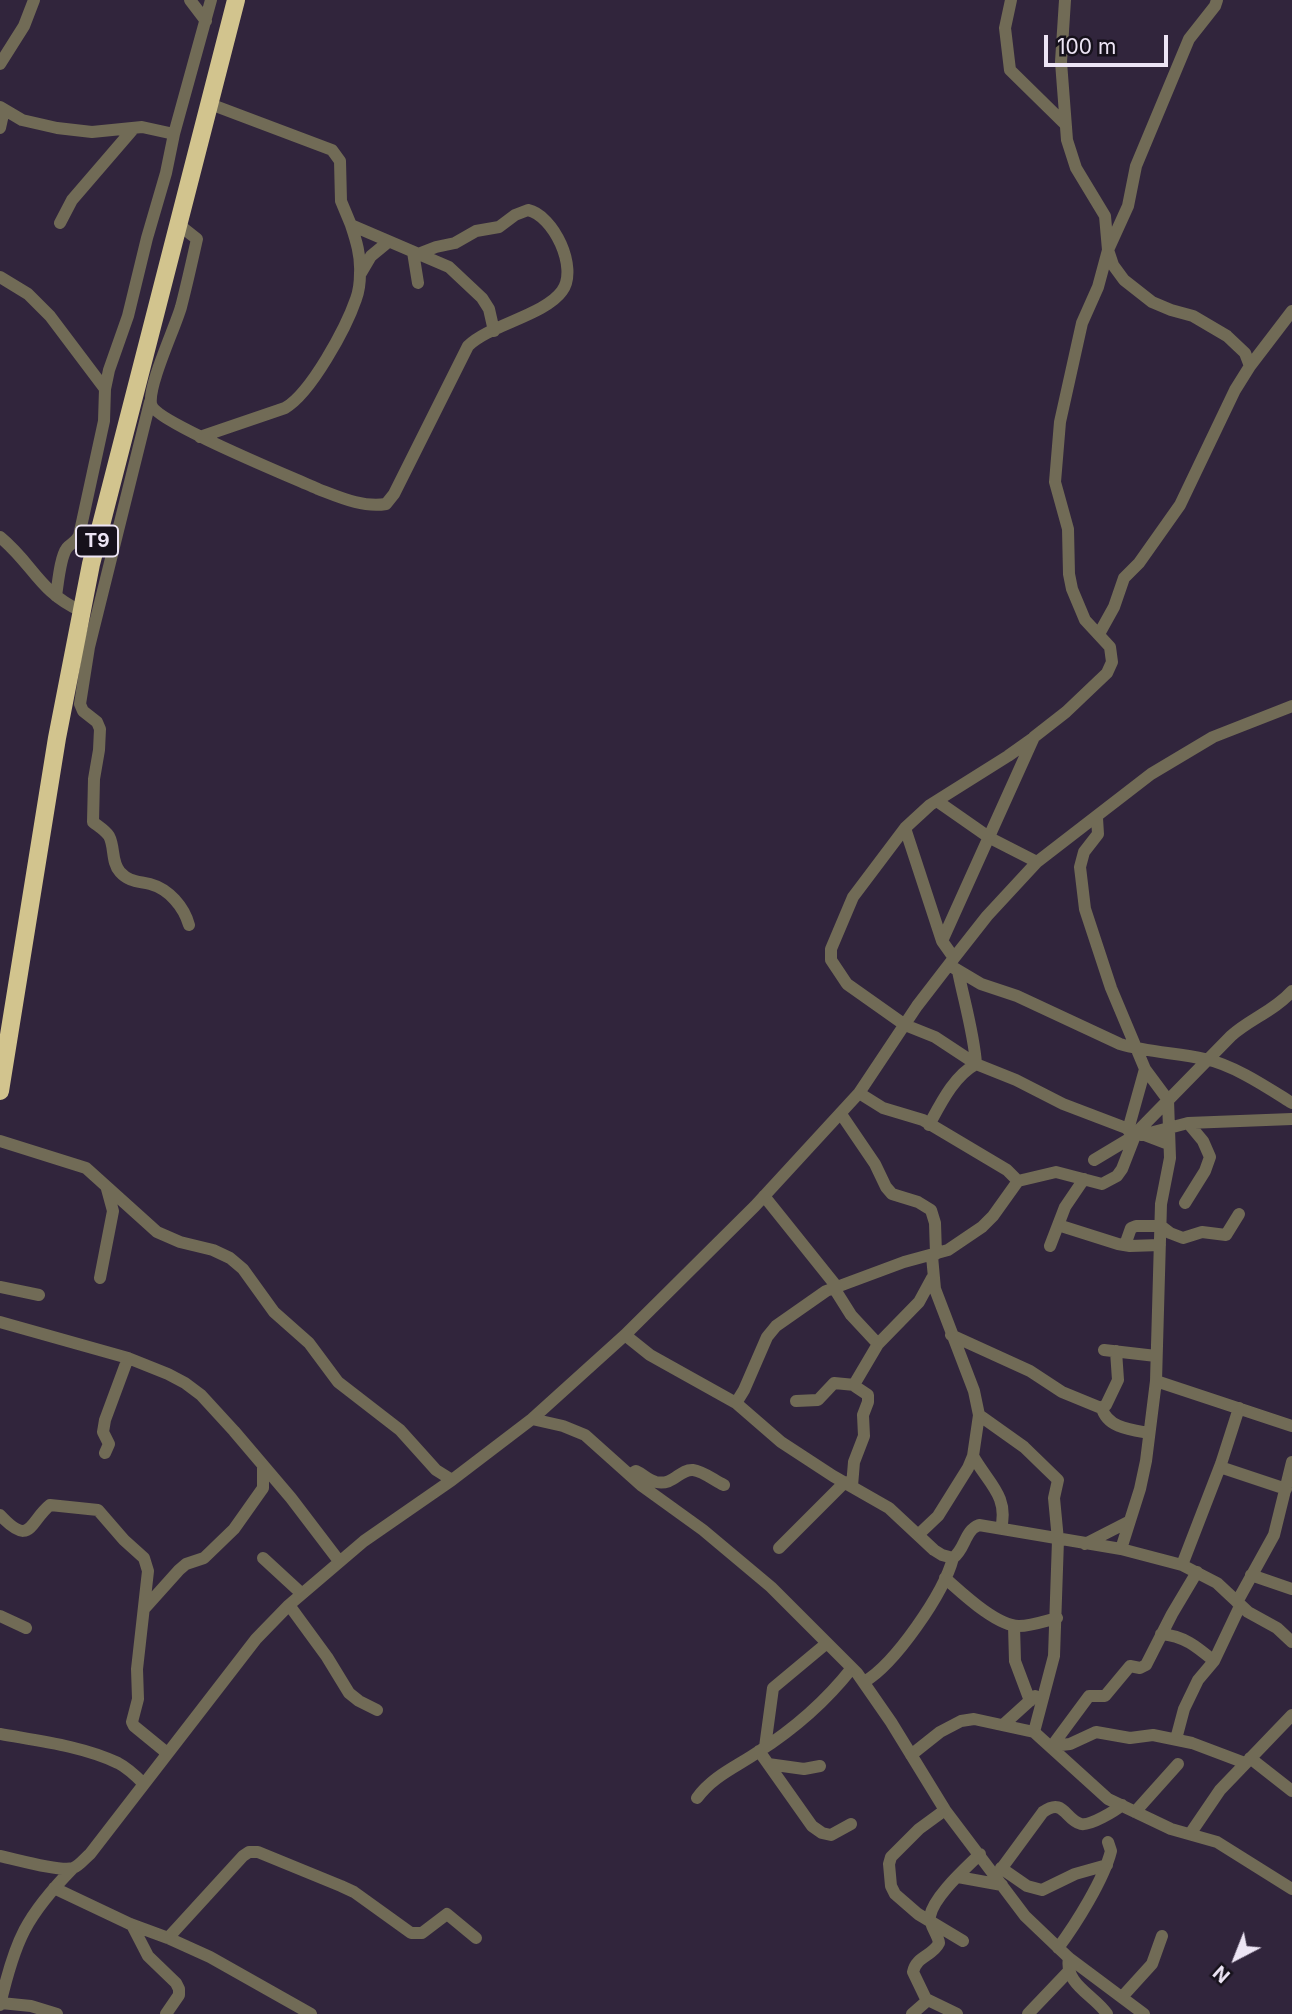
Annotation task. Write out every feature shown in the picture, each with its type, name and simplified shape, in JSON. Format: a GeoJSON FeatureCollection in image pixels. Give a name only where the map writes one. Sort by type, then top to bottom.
{"type":"FeatureCollection","features":[{"type":"Feature","properties":{"kind":"highway","name":"T9"},"geometry":{"type":"LineString","coordinates":[[0,1091],[51,776],[82,611],[102,522],[236,0]]}},
{"type":"Feature","properties":{"kind":"street"},"geometry":{"type":"LineString","coordinates":[[0,64],[24,26],[34,0]]}},
{"type":"Feature","properties":{"kind":"street"},"geometry":{"type":"LineString","coordinates":[[190,0],[206,21]]}},
{"type":"Feature","properties":{"kind":"street"},"geometry":{"type":"LineString","coordinates":[[56,596],[64,555],[67,547],[76,541],[84,514],[104,421],[105,389],[114,353],[128,316],[211,0]]}},
{"type":"Feature","properties":{"kind":"street"},"geometry":{"type":"LineString","coordinates":[[1011,0],[1005,28],[1010,70],[1065,124]]}},
{"type":"Feature","properties":{"kind":"street"},"geometry":{"type":"LineString","coordinates":[[1065,0],[1061,62],[1067,140],[1076,168],[1105,216],[1108,250],[1113,265],[1136,291],[1152,302],[1193,316],[1227,336],[1245,353],[1250,366]]}},
{"type":"Feature","properties":{"kind":"street"},"geometry":{"type":"LineString","coordinates":[[1168,1144],[1063,1104],[1017,1080],[976,1064],[935,1037],[905,1024],[844,981],[831,960],[831,949],[853,897],[905,828],[937,801],[1009,756],[1066,712],[1111,667],[1113,654],[1110,647],[1085,620],[1072,589],[1068,529],[1055,482],[1060,422],[1082,323],[1098,287],[1108,250],[1128,206],[1136,166],[1185,47],[1217,0]]}},
{"type":"Feature","properties":{"kind":"street"},"geometry":{"type":"LineString","coordinates":[[200,437],[272,414],[295,403],[317,373],[337,338],[355,302],[360,274],[360,262],[351,225],[341,201],[340,161],[337,155],[324,147],[210,103]]}},
{"type":"Feature","properties":{"kind":"street"},"geometry":{"type":"LineString","coordinates":[[0,128],[2,108],[22,120],[57,128],[92,132],[142,127],[174,134]]}},
{"type":"Feature","properties":{"kind":"street"},"geometry":{"type":"LineString","coordinates":[[60,223],[72,200],[134,128]]}},
{"type":"Feature","properties":{"kind":"street"},"geometry":{"type":"LineString","coordinates":[[150,402],[163,418],[200,437],[337,497],[369,505],[386,504],[394,494],[468,346],[555,298],[563,291],[568,273],[567,257],[549,226],[534,211],[522,211],[499,227],[477,231],[455,243],[416,253]]}},
{"type":"Feature","properties":{"kind":"street"},"geometry":{"type":"LineString","coordinates":[[178,225],[198,239],[181,309],[165,349],[150,402],[89,647],[80,704],[100,729],[94,779],[93,822],[111,839],[118,870],[133,881],[163,890],[180,905],[189,925]]}},
{"type":"Feature","properties":{"kind":"street"},"geometry":{"type":"LineString","coordinates":[[351,225],[449,267],[475,291],[489,309],[494,331]]}},
{"type":"Feature","properties":{"kind":"street"},"geometry":{"type":"LineString","coordinates":[[360,274],[371,256],[388,242]]}},
{"type":"Feature","properties":{"kind":"street"},"geometry":{"type":"LineString","coordinates":[[416,253],[418,283]]}},
{"type":"Feature","properties":{"kind":"street"},"geometry":{"type":"LineString","coordinates":[[0,277],[28,294],[45,311],[105,389]]}},
{"type":"Feature","properties":{"kind":"street"},"geometry":{"type":"LineString","coordinates":[[1099,634],[1114,607],[1124,578],[1139,563],[1180,505],[1211,444],[1223,411],[1250,366],[1292,311]]}},
{"type":"Feature","properties":{"kind":"street"},"geometry":{"type":"LineString","coordinates":[[0,537],[19,554],[47,590],[82,611]]}},
{"type":"Feature","properties":{"kind":"street"},"geometry":{"type":"LineString","coordinates":[[57,2014],[31,2007],[0,2004],[8,1968],[22,1931],[54,1888],[90,1853],[256,1639],[301,1593],[338,1561],[532,1419],[625,1335],[764,1196],[841,1114],[859,1093],[905,1024],[954,965],[987,915],[1037,862],[1150,775],[1236,727],[1292,706]]}},
{"type":"Feature","properties":{"kind":"street"},"geometry":{"type":"LineString","coordinates":[[942,941],[1034,737]]}},
{"type":"Feature","properties":{"kind":"street"},"geometry":{"type":"LineString","coordinates":[[937,801],[990,838],[1037,862]]}},
{"type":"Feature","properties":{"kind":"street"},"geometry":{"type":"LineString","coordinates":[[1097,817],[1099,832],[1084,852],[1080,867],[1085,909],[1104,970],[1135,1049],[1145,1069],[1168,1100],[1169,1126],[1170,1158],[1162,1196],[1156,1381],[1140,1489],[1121,1549]]}},
{"type":"Feature","properties":{"kind":"street"},"geometry":{"type":"LineString","coordinates":[[905,828],[942,941],[954,965],[975,1045],[976,1064]]}},
{"type":"Feature","properties":{"kind":"street"},"geometry":{"type":"LineString","coordinates":[[954,965],[997,991],[1017,996],[1099,1035],[1135,1049],[1208,1059],[1259,1083],[1292,1103]]}},
{"type":"Feature","properties":{"kind":"street"},"geometry":{"type":"LineString","coordinates":[[1094,1160],[1135,1133],[1240,1028],[1274,1008],[1292,991]]}},
{"type":"Feature","properties":{"kind":"street"},"geometry":{"type":"LineString","coordinates":[[929,1125],[954,1084],[965,1070],[976,1064]]}},
{"type":"Feature","properties":{"kind":"street"},"geometry":{"type":"LineString","coordinates":[[736,1403],[772,1329],[817,1296],[904,1262],[948,1250],[982,1227],[1018,1181],[1056,1172],[1102,1184],[1117,1176],[1125,1165],[1135,1133],[1145,1069]]}},
{"type":"Feature","properties":{"kind":"street"},"geometry":{"type":"LineString","coordinates":[[859,1093],[883,1108],[914,1116],[1007,1170],[1018,1181]]}},
{"type":"Feature","properties":{"kind":"street"},"geometry":{"type":"LineString","coordinates":[[841,1114],[892,1194],[918,1202],[931,1210],[935,1223],[932,1278],[974,1391],[979,1415],[974,1456],[938,1516],[919,1534]]}},
{"type":"Feature","properties":{"kind":"street"},"geometry":{"type":"LineString","coordinates":[[1135,1133],[1188,1123],[1292,1119]]}},
{"type":"Feature","properties":{"kind":"street"},"geometry":{"type":"LineString","coordinates":[[1185,1203],[1205,1171],[1210,1157],[1203,1141],[1188,1123]]}},
{"type":"Feature","properties":{"kind":"street"},"geometry":{"type":"LineString","coordinates":[[0,1141],[86,1168],[157,1232],[180,1242],[220,1252],[243,1269],[272,1309],[309,1343],[338,1381],[400,1430],[436,1470],[452,1480]]}},
{"type":"Feature","properties":{"kind":"street"},"geometry":{"type":"LineString","coordinates":[[1050,1246],[1067,1205],[1084,1179]]}},
{"type":"Feature","properties":{"kind":"street"},"geometry":{"type":"LineString","coordinates":[[100,1278],[113,1211],[106,1185]]}},
{"type":"Feature","properties":{"kind":"street"},"geometry":{"type":"LineString","coordinates":[[764,1196],[835,1288],[851,1315],[878,1345]]}},
{"type":"Feature","properties":{"kind":"street"},"geometry":{"type":"LineString","coordinates":[[1125,1245],[1133,1227],[1161,1226],[1178,1237],[1202,1232],[1222,1235],[1228,1233],[1240,1214]]}},
{"type":"Feature","properties":{"kind":"street"},"geometry":{"type":"LineString","coordinates":[[1058,1225],[1125,1245],[1160,1245]]}},
{"type":"Feature","properties":{"kind":"street"},"geometry":{"type":"LineString","coordinates":[[855,1385],[878,1345],[919,1302],[932,1278]]}},
{"type":"Feature","properties":{"kind":"street"},"geometry":{"type":"LineString","coordinates":[[0,1287],[39,1296]]}},
{"type":"Feature","properties":{"kind":"street"},"geometry":{"type":"LineString","coordinates":[[0,1322],[128,1358],[169,1374],[201,1395],[291,1498],[338,1561]]}},
{"type":"Feature","properties":{"kind":"street"},"geometry":{"type":"LineString","coordinates":[[625,1335],[650,1355],[736,1403],[781,1442],[889,1508],[942,1555],[953,1558]]}},
{"type":"Feature","properties":{"kind":"street"},"geometry":{"type":"LineString","coordinates":[[951,1335],[1030,1371],[1062,1392],[1102,1408]]}},
{"type":"Feature","properties":{"kind":"street"},"geometry":{"type":"LineString","coordinates":[[1102,1408],[1107,1405],[1118,1380],[1110,1351],[1156,1356]]}},
{"type":"Feature","properties":{"kind":"street"},"geometry":{"type":"LineString","coordinates":[[104,1453],[109,1446],[103,1432],[105,1420],[128,1358]]}},
{"type":"Feature","properties":{"kind":"street"},"geometry":{"type":"LineString","coordinates":[[1156,1381],[1282,1425],[1292,1426]]}},
{"type":"Feature","properties":{"kind":"street"},"geometry":{"type":"LineString","coordinates":[[779,1548],[848,1484],[864,1436],[863,1415],[869,1399],[868,1395],[855,1385],[834,1383],[818,1400],[796,1401]]}},
{"type":"Feature","properties":{"kind":"street"},"geometry":{"type":"LineString","coordinates":[[1102,1408],[1104,1416],[1111,1422],[1149,1433]]}},
{"type":"Feature","properties":{"kind":"street"},"geometry":{"type":"LineString","coordinates":[[1182,1564],[1220,1467],[1239,1408]]}},
{"type":"Feature","properties":{"kind":"street"},"geometry":{"type":"LineString","coordinates":[[979,1415],[1024,1447],[1058,1479],[1054,1501],[1058,1539],[1054,1656],[1034,1732]]}},
{"type":"Feature","properties":{"kind":"street"},"geometry":{"type":"LineString","coordinates":[[532,1419],[563,1426],[585,1435],[630,1475],[748,1566],[864,1682],[945,1810],[1000,1876],[1026,1916],[1069,1958],[1144,2014]]}},
{"type":"Feature","properties":{"kind":"street"},"geometry":{"type":"LineString","coordinates":[[974,1456],[985,1478],[1002,1499],[1004,1515],[1001,1528]]}},
{"type":"Feature","properties":{"kind":"street"},"geometry":{"type":"LineString","coordinates":[[1176,1739],[1184,1709],[1198,1680],[1214,1661],[1251,1575],[1274,1535],[1292,1462]]}},
{"type":"Feature","properties":{"kind":"street"},"geometry":{"type":"LineString","coordinates":[[1220,1467],[1252,1480],[1286,1489]]}},
{"type":"Feature","properties":{"kind":"street"},"geometry":{"type":"LineString","coordinates":[[143,1609],[179,1570],[186,1564],[204,1558],[234,1529],[261,1494],[263,1468]]}},
{"type":"Feature","properties":{"kind":"street"},"geometry":{"type":"LineString","coordinates":[[630,1475],[636,1471],[653,1481],[664,1483],[673,1481],[686,1471],[696,1471],[724,1486]]}},
{"type":"Feature","properties":{"kind":"street"},"geometry":{"type":"LineString","coordinates":[[0,1515],[13,1527],[26,1530],[34,1526],[50,1505],[98,1510],[147,1562],[137,1669],[138,1699],[133,1724],[167,1753]]}},
{"type":"Feature","properties":{"kind":"street"},"geometry":{"type":"LineString","coordinates":[[1084,1544],[1128,1522]]}},
{"type":"Feature","properties":{"kind":"street"},"geometry":{"type":"LineString","coordinates":[[864,1682],[883,1669],[920,1621],[945,1578],[953,1558],[963,1548],[967,1534],[976,1526],[1121,1549],[1182,1564],[1217,1583],[1260,1620],[1291,1639]]}},
{"type":"Feature","properties":{"kind":"street"},"geometry":{"type":"LineString","coordinates":[[263,1558],[301,1593]]}},
{"type":"Feature","properties":{"kind":"street"},"geometry":{"type":"LineString","coordinates":[[1052,1746],[1088,1696],[1105,1696],[1130,1666],[1140,1668],[1146,1664],[1197,1572]]}},
{"type":"Feature","properties":{"kind":"street"},"geometry":{"type":"LineString","coordinates":[[1251,1575],[1292,1589]]}},
{"type":"Feature","properties":{"kind":"street"},"geometry":{"type":"LineString","coordinates":[[945,1578],[977,1605],[1014,1626],[1057,1618]]}},
{"type":"Feature","properties":{"kind":"street"},"geometry":{"type":"LineString","coordinates":[[289,1605],[327,1657],[349,1693],[377,1710]]}},
{"type":"Feature","properties":{"kind":"street"},"geometry":{"type":"LineString","coordinates":[[0,1616],[26,1628]]}},
{"type":"Feature","properties":{"kind":"street"},"geometry":{"type":"LineString","coordinates":[[1014,1626],[1015,1661],[1030,1701]]}},
{"type":"Feature","properties":{"kind":"street"},"geometry":{"type":"LineString","coordinates":[[1161,1634],[1186,1640],[1214,1661]]}},
{"type":"Feature","properties":{"kind":"street"},"geometry":{"type":"LineString","coordinates":[[827,1643],[773,1688],[762,1749],[768,1764],[806,1821],[831,1835],[851,1824]]}},
{"type":"Feature","properties":{"kind":"street"},"geometry":{"type":"LineString","coordinates":[[697,1798],[716,1777],[762,1749],[826,1700],[852,1668]]}},
{"type":"Feature","properties":{"kind":"street"},"geometry":{"type":"LineString","coordinates":[[1003,1725],[1046,1686]]}},
{"type":"Feature","properties":{"kind":"street"},"geometry":{"type":"LineString","coordinates":[[1190,1834],[1220,1790],[1292,1715]]}},
{"type":"Feature","properties":{"kind":"street"},"geometry":{"type":"LineString","coordinates":[[911,1755],[940,1732],[961,1721],[974,1719],[1034,1732],[1097,1789],[1122,1805],[1171,1829],[1217,1842],[1289,1883]]}},
{"type":"Feature","properties":{"kind":"street"},"geometry":{"type":"LineString","coordinates":[[1052,1746],[1070,1744],[1087,1734],[1101,1731],[1130,1738],[1153,1735],[1176,1739],[1248,1761],[1292,1791]]}},
{"type":"Feature","properties":{"kind":"street"},"geometry":{"type":"LineString","coordinates":[[0,1734],[60,1745],[108,1759],[128,1769],[144,1784]]}},
{"type":"Feature","properties":{"kind":"street"},"geometry":{"type":"LineString","coordinates":[[768,1764],[804,1769],[820,1766]]}},
{"type":"Feature","properties":{"kind":"street"},"geometry":{"type":"LineString","coordinates":[[1135,1812],[1178,1764]]}},
{"type":"Feature","properties":{"kind":"street"},"geometry":{"type":"LineString","coordinates":[[1000,1876],[1043,1812],[1050,1807],[1059,1807],[1085,1825],[1110,1814],[1122,1805]]}},
{"type":"Feature","properties":{"kind":"street"},"geometry":{"type":"LineString","coordinates":[[945,1810],[919,1829],[891,1857],[889,1862],[893,1892],[930,1921],[963,1941]]}},
{"type":"Feature","properties":{"kind":"street"},"geometry":{"type":"LineString","coordinates":[[1058,1948],[1078,1919],[1107,1865],[1111,1851],[1108,1842]]}},
{"type":"Feature","properties":{"kind":"street"},"geometry":{"type":"LineString","coordinates":[[168,1938],[249,1852],[258,1852],[294,1865],[354,1892],[411,1933],[422,1933],[447,1914],[476,1938]]}},
{"type":"Feature","properties":{"kind":"street"},"geometry":{"type":"LineString","coordinates":[[957,2014],[928,2000],[913,1972],[915,1963],[934,1951],[939,1943],[930,1921],[939,1900],[980,1854]]}},
{"type":"Feature","properties":{"kind":"street"},"geometry":{"type":"LineString","coordinates":[[0,1856],[59,1868],[73,1868]]}},
{"type":"Feature","properties":{"kind":"street"},"geometry":{"type":"LineString","coordinates":[[958,1877],[1000,1876],[1042,1891],[1075,1874],[1107,1865]]}},
{"type":"Feature","properties":{"kind":"street"},"geometry":{"type":"LineString","coordinates":[[54,1888],[132,1925],[210,1957],[311,2014]]}},
{"type":"Feature","properties":{"kind":"street"},"geometry":{"type":"LineString","coordinates":[[132,1925],[148,1956],[179,1989],[179,1995],[166,2014]]}},
{"type":"Feature","properties":{"kind":"street"},"geometry":{"type":"LineString","coordinates":[[1122,1997],[1153,1964],[1162,1936]]}},
{"type":"Feature","properties":{"kind":"street"},"geometry":{"type":"LineString","coordinates":[[1069,1958],[1072,1979],[1107,2014]]}},
{"type":"Feature","properties":{"kind":"street"},"geometry":{"type":"LineString","coordinates":[[1028,2014],[1069,1972]]}},
{"type":"Feature","properties":{"kind":"street"},"geometry":{"type":"LineString","coordinates":[[912,2014],[928,2000]]}}]}
